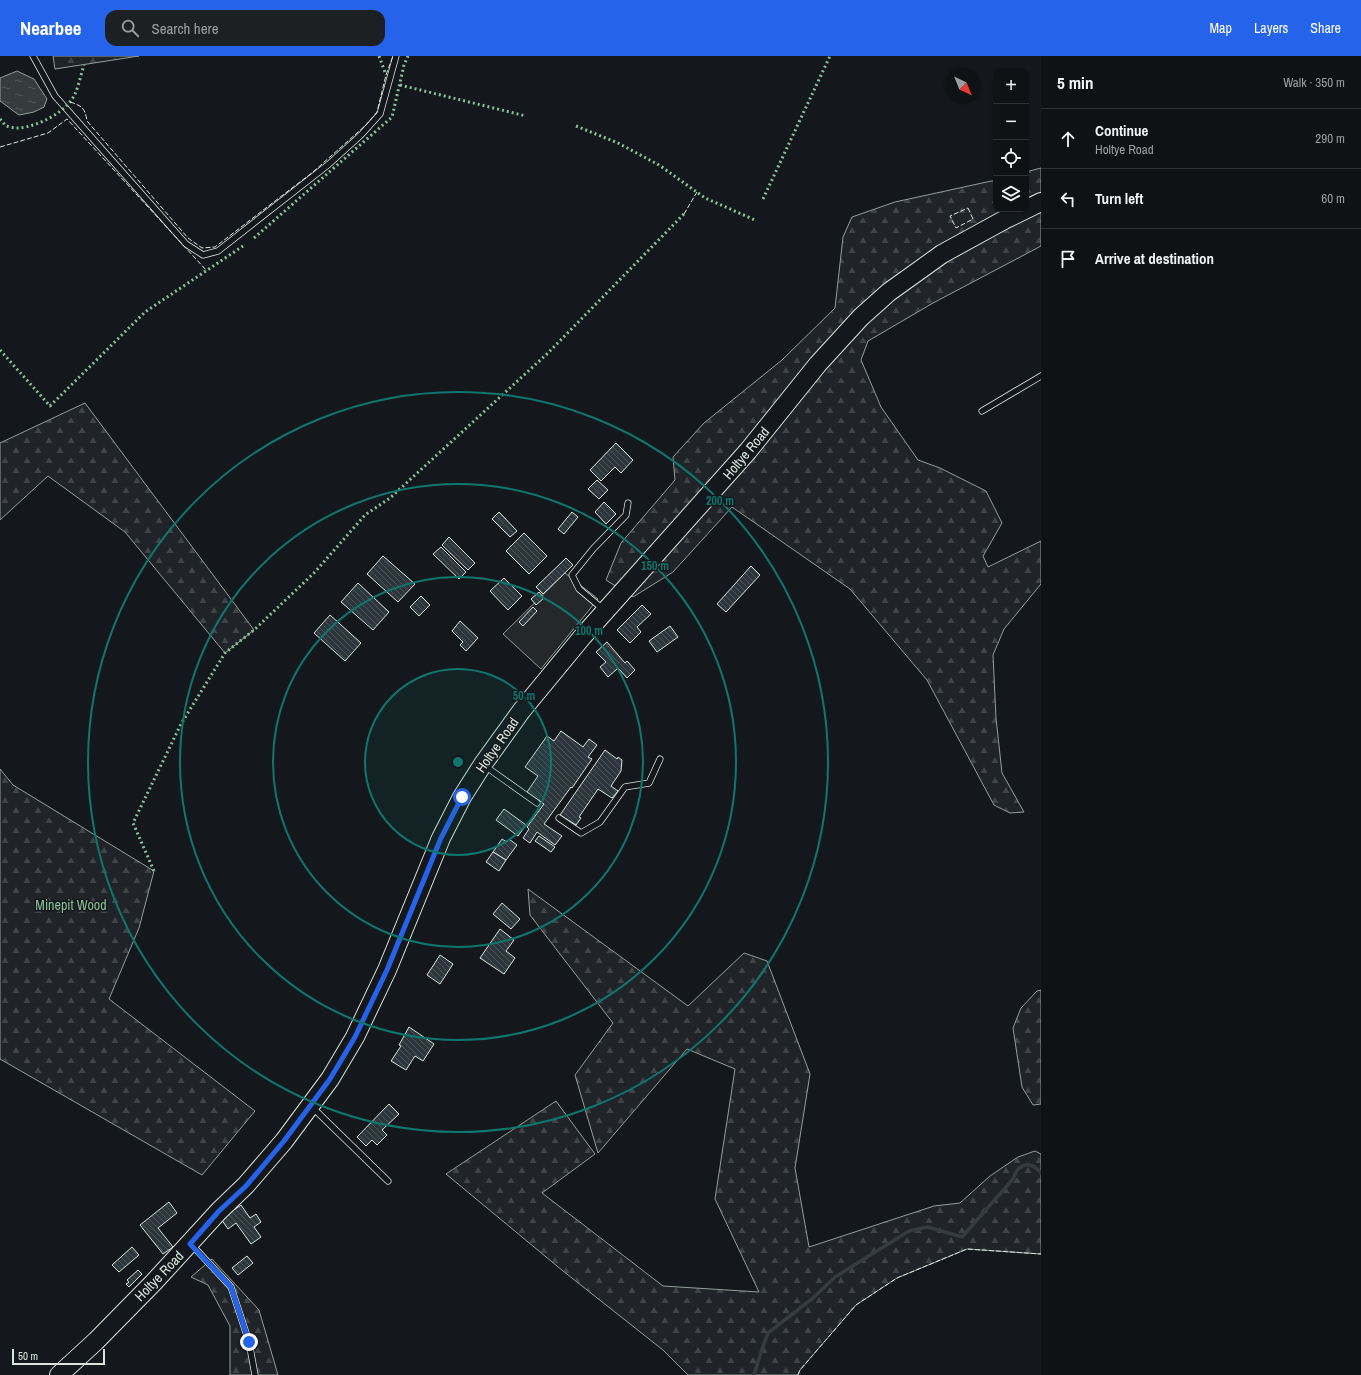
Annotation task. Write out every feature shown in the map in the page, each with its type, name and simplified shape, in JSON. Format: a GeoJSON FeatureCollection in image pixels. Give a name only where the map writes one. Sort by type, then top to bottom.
{"type":"FeatureCollection","features":[{"type":"Feature","properties":{"kind":"main road","name":"Holtye Road"},"geometry":{"type":"LineString","coordinates":[[59,1375],[96,1341],[190,1244],[219,1211],[246,1186],[284,1141],[330,1079],[355,1037],[387,970],[441,838],[462,797],[483,764],[535,694],[583,636],[748,451],[818,364],[861,317],[889,292],[942,254],[1004,220],[1041,202]]}},
{"type":"Feature","properties":{"kind":"lane"},"geometry":{"type":"LineString","coordinates":[[33,56],[55,96],[186,244],[203,254],[218,251],[328,164],[361,135],[380,114],[396,56]]}},
{"type":"Feature","properties":{"kind":"lane"},"geometry":{"type":"LineString","coordinates":[[982,411],[1041,376]]}},
{"type":"Feature","properties":{"kind":"lane"},"geometry":{"type":"LineString","coordinates":[[605,612],[579,589],[572,575],[593,549],[626,514],[628,503]]}},
{"type":"Feature","properties":{"kind":"lane"},"geometry":{"type":"LineString","coordinates":[[559,818],[581,833],[600,822],[625,788],[649,783],[660,759]]}},
{"type":"Feature","properties":{"kind":"lane"},"geometry":{"type":"LineString","coordinates":[[483,764],[537,803]]}},
{"type":"Feature","properties":{"kind":"lane"},"geometry":{"type":"LineString","coordinates":[[310,1105],[388,1180]]}},
{"type":"Feature","properties":{"kind":"lane"},"geometry":{"type":"LineString","coordinates":[[190,1244],[231,1287],[249,1342],[254,1375]]}},
{"type":"Feature","properties":{"kind":"green space"},"geometry":{"type":"Polygon","coordinates":[[[53,56],[139,56],[55,69],[53,56]]]}},
{"type":"Feature","properties":{"kind":"green space"},"geometry":{"type":"Polygon","coordinates":[[[1041,168],[1041,246],[933,303],[868,341],[861,360],[881,407],[918,460],[940,468],[986,491],[1002,523],[983,556],[988,567],[1041,541],[1041,584],[1004,629],[993,655],[996,718],[1002,773],[1024,812],[1010,813],[994,805],[927,680],[850,589],[732,507],[673,572],[633,597],[606,580],[621,543],[675,480],[673,457],[704,423],[782,360],[835,308],[843,237],[852,217],[895,202],[993,181],[993,212],[1029,212],[1029,171],[1041,168]]]}},
{"type":"Feature","properties":{"kind":"green space"},"geometry":{"type":"Polygon","coordinates":[[[85,403],[254,630],[225,653],[125,532],[48,476],[0,520],[0,443],[85,403]]]}},
{"type":"Feature","properties":{"kind":"green space","name":"Minepit Wood"},"geometry":{"type":"Polygon","coordinates":[[[0,769],[13,785],[154,871],[139,928],[109,999],[255,1111],[202,1175],[0,1059],[0,769]]]}},
{"type":"Feature","properties":{"kind":"green space"},"geometry":{"type":"Polygon","coordinates":[[[528,889],[688,1006],[744,953],[767,961],[810,1074],[795,1168],[809,1247],[934,1206],[960,1203],[990,1176],[1018,1157],[1035,1151],[1041,1154],[1041,1254],[967,1249],[897,1278],[856,1305],[800,1370],[798,1375],[688,1375],[663,1350],[563,1271],[446,1174],[556,1101],[595,1154],[542,1193],[663,1286],[759,1292],[715,1199],[735,1069],[687,1049],[598,1153],[575,1075],[613,1023],[530,915],[528,889]]]}},
{"type":"Feature","properties":{"kind":"green space"},"geometry":{"type":"Polygon","coordinates":[[[1041,990],[1041,1104],[1033,1105],[1022,1087],[1013,1028],[1021,1008],[1037,991],[1041,990]]]}},
{"type":"Feature","properties":{"kind":"green space"},"geometry":{"type":"Polygon","coordinates":[[[212,1259],[259,1310],[278,1375],[230,1375],[230,1326],[208,1285],[191,1277],[212,1259]]]}},
{"type":"Feature","properties":{"kind":"shaded area"},"geometry":{"type":"Polygon","coordinates":[[[565,573],[598,599],[541,669],[503,634],[565,573]]]}},
{"type":"Feature","properties":{"kind":"water"},"geometry":{"type":"Polygon","coordinates":[[[17,71],[34,79],[47,99],[44,107],[34,112],[19,115],[0,101],[0,78],[17,71]]]}},
{"type":"Feature","properties":{"kind":"building"},"geometry":{"type":"Polygon","coordinates":[[[616,443],[633,460],[621,473],[615,467],[601,481],[590,470],[616,443]]]}},
{"type":"Feature","properties":{"kind":"building"},"geometry":{"type":"Polygon","coordinates":[[[597,480],[608,490],[599,499],[588,489],[597,480]]]}},
{"type":"Feature","properties":{"kind":"building"},"geometry":{"type":"Polygon","coordinates":[[[604,502],[616,514],[606,524],[595,512],[604,502]]]}},
{"type":"Feature","properties":{"kind":"building"},"geometry":{"type":"Polygon","coordinates":[[[499,512],[517,531],[510,537],[492,519],[499,512]]]}},
{"type":"Feature","properties":{"kind":"building"},"geometry":{"type":"Polygon","coordinates":[[[572,512],[578,517],[564,534],[558,529],[572,512]]]}},
{"type":"Feature","properties":{"kind":"building"},"geometry":{"type":"Polygon","coordinates":[[[524,533],[547,556],[529,574],[506,551],[524,533]]]}},
{"type":"Feature","properties":{"kind":"building"},"geometry":{"type":"Polygon","coordinates":[[[449,537],[475,563],[468,570],[442,545],[449,537]]]}},
{"type":"Feature","properties":{"kind":"building"},"geometry":{"type":"Polygon","coordinates":[[[441,547],[466,572],[459,579],[433,554],[441,547]]]}},
{"type":"Feature","properties":{"kind":"building"},"geometry":{"type":"Polygon","coordinates":[[[383,556],[415,584],[398,602],[367,574],[383,556]]]}},
{"type":"Feature","properties":{"kind":"building"},"geometry":{"type":"Polygon","coordinates":[[[566,558],[573,565],[543,594],[536,587],[566,558]]]}},
{"type":"Feature","properties":{"kind":"building"},"geometry":{"type":"Polygon","coordinates":[[[751,566],[760,575],[726,612],[717,604],[751,566]]]}},
{"type":"Feature","properties":{"kind":"building"},"geometry":{"type":"Polygon","coordinates":[[[504,578],[522,596],[508,610],[490,591],[504,578]]]}},
{"type":"Feature","properties":{"kind":"building"},"geometry":{"type":"Polygon","coordinates":[[[358,583],[389,612],[373,630],[341,602],[358,583]]]}},
{"type":"Feature","properties":{"kind":"building"},"geometry":{"type":"Polygon","coordinates":[[[539,592],[544,598],[536,605],[531,599],[539,592]]]}},
{"type":"Feature","properties":{"kind":"building"},"geometry":{"type":"Polygon","coordinates":[[[421,596],[430,605],[419,616],[410,607],[421,596]]]}},
{"type":"Feature","properties":{"kind":"building"},"geometry":{"type":"Polygon","coordinates":[[[642,605],[651,614],[637,627],[641,632],[630,643],[617,630],[642,605]]]}},
{"type":"Feature","properties":{"kind":"building"},"geometry":{"type":"Polygon","coordinates":[[[533,607],[537,611],[523,626],[519,622],[533,607]]]}},
{"type":"Feature","properties":{"kind":"building"},"geometry":{"type":"Polygon","coordinates":[[[330,615],[361,643],[345,661],[314,633],[330,615]]]}},
{"type":"Feature","properties":{"kind":"building"},"geometry":{"type":"Polygon","coordinates":[[[460,621],[478,638],[466,651],[460,645],[463,642],[452,631],[460,621]]]}},
{"type":"Feature","properties":{"kind":"building"},"geometry":{"type":"Polygon","coordinates":[[[670,626],[678,637],[657,652],[649,641],[670,626]]]}},
{"type":"Feature","properties":{"kind":"building"},"geometry":{"type":"Polygon","coordinates":[[[607,642],[625,663],[627,661],[635,670],[627,678],[618,668],[608,677],[600,667],[606,662],[596,652],[607,642]]]}},
{"type":"Feature","properties":{"kind":"building"},"geometry":{"type":"Polygon","coordinates":[[[561,731],[583,747],[589,739],[597,745],[588,757],[592,759],[544,824],[562,836],[555,845],[537,832],[530,843],[523,838],[529,829],[527,827],[544,804],[527,792],[538,776],[525,767],[547,736],[554,741],[561,731]]]}},
{"type":"Feature","properties":{"kind":"building"},"geometry":{"type":"Polygon","coordinates":[[[605,750],[617,759],[618,757],[622,760],[621,771],[611,786],[618,791],[612,798],[598,789],[579,817],[581,818],[576,825],[560,815],[605,750]]]}},
{"type":"Feature","properties":{"kind":"building"},"geometry":{"type":"Polygon","coordinates":[[[504,809],[526,825],[518,836],[496,820],[504,809]]]}},
{"type":"Feature","properties":{"kind":"building"},"geometry":{"type":"Polygon","coordinates":[[[539,836],[555,847],[551,852],[535,841],[539,836]]]}},
{"type":"Feature","properties":{"kind":"building"},"geometry":{"type":"Polygon","coordinates":[[[502,839],[507,842],[509,839],[517,845],[506,860],[493,852],[502,839]]]}},
{"type":"Feature","properties":{"kind":"building"},"geometry":{"type":"Polygon","coordinates":[[[493,852],[506,860],[499,871],[486,862],[493,852]]]}},
{"type":"Feature","properties":{"kind":"building"},"geometry":{"type":"Polygon","coordinates":[[[502,903],[520,919],[511,929],[493,914],[502,903]]]}},
{"type":"Feature","properties":{"kind":"building"},"geometry":{"type":"Polygon","coordinates":[[[500,929],[514,940],[506,951],[515,958],[504,974],[480,958],[500,929]]]}},
{"type":"Feature","properties":{"kind":"building"},"geometry":{"type":"Polygon","coordinates":[[[440,955],[453,964],[440,984],[427,975],[440,955]]]}},
{"type":"Feature","properties":{"kind":"building"},"geometry":{"type":"Polygon","coordinates":[[[409,1027],[434,1044],[423,1061],[415,1056],[406,1070],[391,1061],[401,1046],[399,1045],[409,1027]]]}},
{"type":"Feature","properties":{"kind":"building"},"geometry":{"type":"Polygon","coordinates":[[[389,1104],[399,1114],[382,1130],[387,1135],[377,1145],[372,1140],[366,1146],[357,1137],[389,1104]]]}},
{"type":"Feature","properties":{"kind":"building"},"geometry":{"type":"Polygon","coordinates":[[[169,1202],[177,1213],[158,1228],[173,1247],[163,1254],[140,1225],[169,1202]]]}},
{"type":"Feature","properties":{"kind":"building"},"geometry":{"type":"Polygon","coordinates":[[[241,1205],[250,1218],[256,1214],[261,1222],[254,1227],[261,1237],[251,1244],[236,1223],[228,1229],[221,1219],[241,1205]]]}},
{"type":"Feature","properties":{"kind":"building"},"geometry":{"type":"Polygon","coordinates":[[[132,1247],[139,1255],[119,1272],[112,1265],[132,1247]]]}},
{"type":"Feature","properties":{"kind":"building"},"geometry":{"type":"Polygon","coordinates":[[[247,1256],[253,1263],[238,1275],[232,1268],[247,1256]]]}},
{"type":"Feature","properties":{"kind":"building"},"geometry":{"type":"Polygon","coordinates":[[[138,1270],[142,1274],[129,1287],[126,1284],[129,1282],[127,1280],[138,1270]]]}},
{"type":"Feature","properties":{"kind":"waterway"},"geometry":{"type":"LineString","coordinates":[[754,1375],[768,1333],[813,1298],[835,1277],[909,1231],[928,1227],[962,1237],[1013,1179],[1021,1167],[1024,1165],[1032,1166],[1041,1173]]}},
{"type":"Feature","properties":{"kind":"hedge"},"geometry":{"type":"LineString","coordinates":[[379,56],[386,75]]}},
{"type":"Feature","properties":{"kind":"hedge"},"geometry":{"type":"LineString","coordinates":[[254,238],[392,117],[404,65],[408,56]]}},
{"type":"Feature","properties":{"kind":"hedge"},"geometry":{"type":"LineString","coordinates":[[763,199],[830,56]]}},
{"type":"Feature","properties":{"kind":"hedge"},"geometry":{"type":"LineString","coordinates":[[0,119],[6,126],[18,128],[34,125],[51,117],[71,101],[78,87],[84,65]]}},
{"type":"Feature","properties":{"kind":"hedge"},"geometry":{"type":"LineString","coordinates":[[400,85],[526,116]]}},
{"type":"Feature","properties":{"kind":"hedge"},"geometry":{"type":"LineString","coordinates":[[576,126],[618,143],[659,165],[705,198],[755,220]]}},
{"type":"Feature","properties":{"kind":"hedge"},"geometry":{"type":"LineString","coordinates":[[154,871],[133,823],[181,724],[225,653],[254,630],[315,572],[365,515],[390,498],[548,353],[684,214]]}},
{"type":"Feature","properties":{"kind":"hedge"},"geometry":{"type":"LineString","coordinates":[[0,350],[50,406],[145,312],[243,246]]}},
{"type":"Feature","properties":{"kind":"fence"},"geometry":{"type":"LineString","coordinates":[[70,102],[83,108],[87,121],[188,238],[202,248],[215,247],[313,172],[366,125],[377,112],[386,75],[393,56]]}},
{"type":"Feature","properties":{"kind":"fence"},"geometry":{"type":"LineString","coordinates":[[0,147],[48,133],[67,119],[207,271]]}},
{"type":"Feature","properties":{"kind":"fence"},"geometry":{"type":"LineString","coordinates":[[684,214],[697,192]]}},
{"type":"Feature","properties":{"kind":"fence"},"geometry":{"type":"LineString","coordinates":[[968,208],[973,219],[956,228],[950,216],[968,208]]}},
{"type":"Feature","properties":{"kind":"fence"},"geometry":{"type":"LineString","coordinates":[[798,1375],[800,1370],[856,1305],[897,1278],[967,1249],[1041,1254]]}},
{"type":"Feature","properties":{"kind":"route"},"geometry":{"type":"LineString","coordinates":[[249,1342],[231,1287],[190,1244],[219,1211],[246,1186],[284,1141],[330,1079],[355,1037],[387,970],[441,838],[462,797]]}}]}
